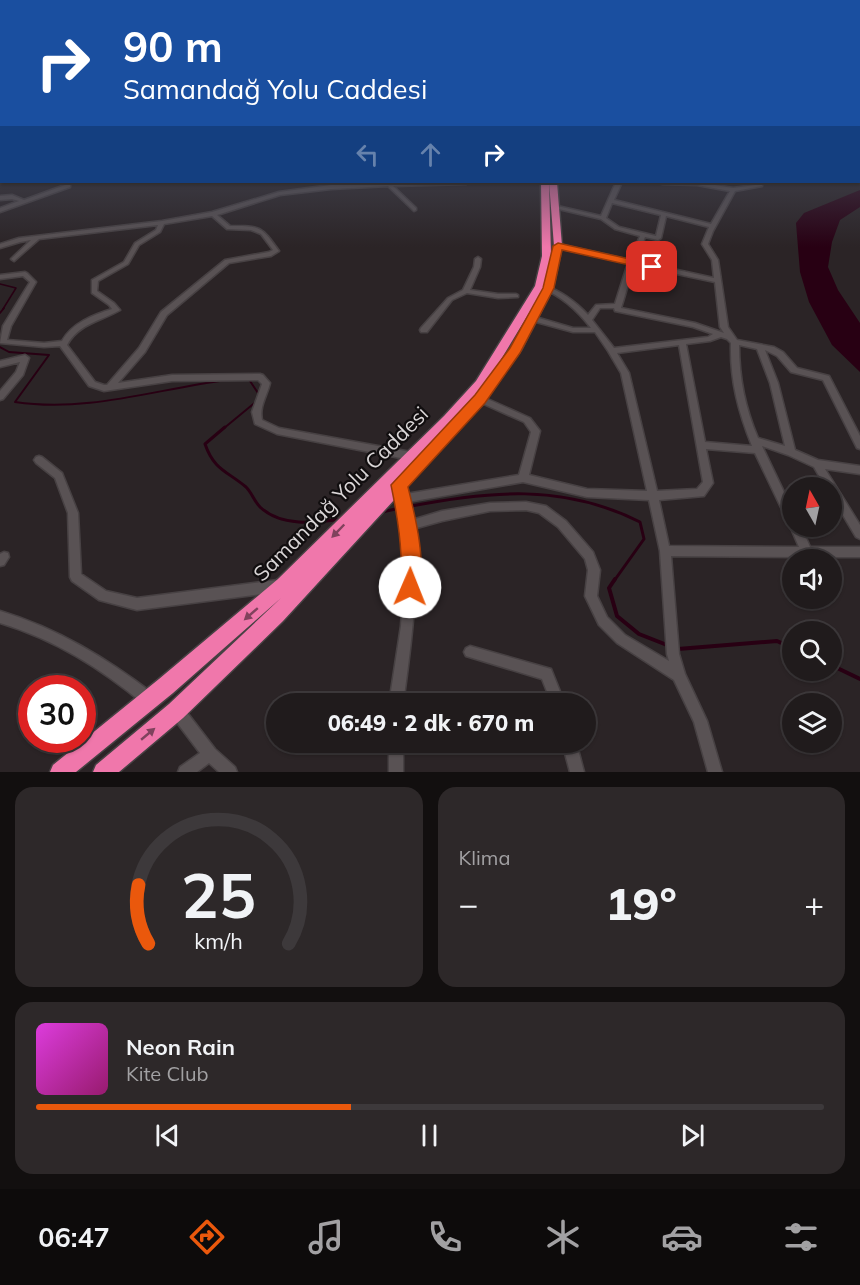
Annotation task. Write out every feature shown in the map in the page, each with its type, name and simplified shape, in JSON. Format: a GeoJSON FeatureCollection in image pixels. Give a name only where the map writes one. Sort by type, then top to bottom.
{"type":"FeatureCollection","features":[{"type":"Feature","properties":{"kind":"highway","name":"Samandağ Yolu Caddesi"},"geometry":{"type":"LineString","coordinates":[[60,772],[150,700],[310,561],[480,384],[544,287],[547,256],[545,183]]}},
{"type":"Feature","properties":{"kind":"highway","name":"Samandağ Yolu Caddesi"},"geometry":{"type":"LineString","coordinates":[[104,772],[176,711],[277,615],[480,399],[515,350],[532,318],[544,287],[558,246],[553,207],[554,183]]}},
{"type":"Feature","properties":{"kind":"street"},"geometry":{"type":"LineString","coordinates":[[0,246],[19,240],[162,223],[213,214],[279,194],[331,187],[427,183]]}},
{"type":"Feature","properties":{"kind":"street"},"geometry":{"type":"LineString","coordinates":[[603,218],[619,183]]}},
{"type":"Feature","properties":{"kind":"street"},"geometry":{"type":"LineString","coordinates":[[697,183],[733,190],[760,185]]}},
{"type":"Feature","properties":{"kind":"street"},"geometry":{"type":"LineString","coordinates":[[388,184],[414,209]]}},
{"type":"Feature","properties":{"kind":"street"},"geometry":{"type":"LineString","coordinates":[[0,210],[68,186]]}},
{"type":"Feature","properties":{"kind":"street"},"geometry":{"type":"LineString","coordinates":[[733,190],[705,244],[715,260],[724,327],[732,339],[733,358],[744,410],[782,498]]}},
{"type":"Feature","properties":{"kind":"street"},"geometry":{"type":"LineString","coordinates":[[0,198],[12,197],[23,201]]}},
{"type":"Feature","properties":{"kind":"street"},"geometry":{"type":"LineString","coordinates":[[611,201],[713,226]]}},
{"type":"Feature","properties":{"kind":"street"},"geometry":{"type":"LineString","coordinates":[[553,207],[603,218],[617,228],[658,238],[664,213]]}},
{"type":"Feature","properties":{"kind":"street"},"geometry":{"type":"LineString","coordinates":[[110,387],[142,350],[165,314],[227,261],[271,254],[276,251],[263,233],[252,228],[229,228],[213,214]]}},
{"type":"Feature","properties":{"kind":"street"},"geometry":{"type":"LineString","coordinates":[[162,223],[158,231],[137,244],[126,263],[95,280],[94,292],[112,304],[116,310],[96,317],[66,337],[63,345],[92,384],[104,388],[172,378],[260,377],[266,382],[265,394],[255,408],[254,414],[258,422],[277,431],[411,456]]}},
{"type":"Feature","properties":{"kind":"street"},"geometry":{"type":"LineString","coordinates":[[617,306],[644,235]]}},
{"type":"Feature","properties":{"kind":"street"},"geometry":{"type":"LineString","coordinates":[[14,259],[37,238]]}},
{"type":"Feature","properties":{"kind":"street"},"geometry":{"type":"LineString","coordinates":[[558,246],[718,281]]}},
{"type":"Feature","properties":{"kind":"street"},"geometry":{"type":"LineString","coordinates":[[466,291],[477,267],[478,259]]}},
{"type":"Feature","properties":{"kind":"street"},"geometry":{"type":"LineString","coordinates":[[0,277],[25,274],[33,282],[7,326],[3,342],[44,345],[64,343]]}},
{"type":"Feature","properties":{"kind":"street"},"geometry":{"type":"LineString","coordinates":[[544,287],[558,292],[588,321],[614,351],[626,373],[665,551],[673,654],[679,675],[700,721],[715,772]]}},
{"type":"Feature","properties":{"kind":"street"},"geometry":{"type":"LineString","coordinates":[[424,330],[450,299],[466,291],[516,296]]}},
{"type":"Feature","properties":{"kind":"street"},"geometry":{"type":"LineString","coordinates":[[588,321],[598,306],[617,306]]}},
{"type":"Feature","properties":{"kind":"street"},"geometry":{"type":"LineString","coordinates":[[617,306],[617,309],[633,314],[695,325],[760,347],[780,354],[788,366],[794,370],[826,378],[860,445]]}},
{"type":"Feature","properties":{"kind":"street"},"geometry":{"type":"LineString","coordinates":[[532,318],[573,330],[596,330]]}},
{"type":"Feature","properties":{"kind":"street"},"geometry":{"type":"LineString","coordinates":[[614,351],[710,339],[720,334]]}},
{"type":"Feature","properties":{"kind":"street"},"geometry":{"type":"LineString","coordinates":[[405,511],[523,478],[587,493],[652,496],[700,493],[708,483],[682,342]]}},
{"type":"Feature","properties":{"kind":"street"},"geometry":{"type":"LineString","coordinates":[[760,347],[774,383],[791,452]]}},
{"type":"Feature","properties":{"kind":"street"},"geometry":{"type":"LineString","coordinates":[[0,364],[26,358],[20,373],[0,397]]}},
{"type":"Feature","properties":{"kind":"street"},"geometry":{"type":"LineString","coordinates":[[480,399],[527,420],[536,431],[523,478]]}},
{"type":"Feature","properties":{"kind":"street"},"geometry":{"type":"LineString","coordinates":[[701,445],[758,446],[791,452],[817,464],[860,470]]}},
{"type":"Feature","properties":{"kind":"street"},"geometry":{"type":"LineString","coordinates":[[39,460],[59,476],[73,513],[76,577],[103,596],[137,604],[284,585]]}},
{"type":"Feature","properties":{"kind":"street"},"geometry":{"type":"LineString","coordinates":[[817,464],[860,534]]}},
{"type":"Feature","properties":{"kind":"street"},"geometry":{"type":"LineString","coordinates":[[397,693],[411,570],[405,511],[399,485]]}},
{"type":"Feature","properties":{"kind":"street"},"geometry":{"type":"LineString","coordinates":[[405,511],[442,516],[490,507],[526,506],[542,510],[562,524],[589,556],[594,570],[591,596],[603,621],[621,639],[679,675]]}},
{"type":"Feature","properties":{"kind":"street"},"geometry":{"type":"LineString","coordinates":[[665,551],[782,555]]}},
{"type":"Feature","properties":{"kind":"street"},"geometry":{"type":"LineString","coordinates":[[842,553],[860,552]]}},
{"type":"Feature","properties":{"kind":"street"},"geometry":{"type":"LineString","coordinates":[[0,617],[30,625],[81,650],[150,700]]}},
{"type":"Feature","properties":{"kind":"street"},"geometry":{"type":"LineString","coordinates":[[470,652],[546,674],[554,693]]}},
{"type":"Feature","properties":{"kind":"street"},"geometry":{"type":"LineString","coordinates":[[176,711],[210,754],[230,772]]}},
{"type":"Feature","properties":{"kind":"street"},"geometry":{"type":"LineString","coordinates":[[396,753],[396,772]]}},
{"type":"Feature","properties":{"kind":"street"},"geometry":{"type":"LineString","coordinates":[[572,753],[577,772]]}},
{"type":"Feature","properties":{"kind":"street"},"geometry":{"type":"LineString","coordinates":[[185,772],[210,754]]}},
{"type":"Feature","properties":{"kind":"shaded area"},"geometry":{"type":"Polygon","coordinates":[[[860,190],[860,207],[840,220],[832,242],[828,267],[838,290],[860,323],[860,372],[832,345],[809,302],[800,272],[796,223],[804,213],[860,190]]]}},
{"type":"Feature","properties":{"kind":"waterway"},"geometry":{"type":"LineString","coordinates":[[0,284],[16,288],[3,309]]}},
{"type":"Feature","properties":{"kind":"waterway"},"geometry":{"type":"LineString","coordinates":[[0,313],[4,308]]}},
{"type":"Feature","properties":{"kind":"waterway"},"geometry":{"type":"LineString","coordinates":[[0,347],[9,352],[49,355],[15,402],[42,405],[95,402],[227,380]]}},
{"type":"Feature","properties":{"kind":"waterway"},"geometry":{"type":"LineString","coordinates":[[248,378],[260,396]]}},
{"type":"Feature","properties":{"kind":"waterway"},"geometry":{"type":"LineString","coordinates":[[223,429],[257,401]]}},
{"type":"Feature","properties":{"kind":"waterway"},"geometry":{"type":"LineString","coordinates":[[225,427],[205,444],[217,465],[246,487],[260,507],[288,521],[320,522],[341,519]]}},
{"type":"Feature","properties":{"kind":"waterway"},"geometry":{"type":"LineString","coordinates":[[406,507],[466,497],[525,494],[582,501],[611,510],[640,522],[644,539],[614,581]]}},
{"type":"Feature","properties":{"kind":"waterway"},"geometry":{"type":"LineString","coordinates":[[382,512],[400,508]]}},
{"type":"Feature","properties":{"kind":"waterway"},"geometry":{"type":"LineString","coordinates":[[615,579],[609,588],[617,616],[639,634],[667,645]]}},
{"type":"Feature","properties":{"kind":"waterway"},"geometry":{"type":"LineString","coordinates":[[678,649],[777,641],[782,643]]}},
{"type":"Feature","properties":{"kind":"waterway"},"geometry":{"type":"LineString","coordinates":[[842,670],[860,679]]}},
{"type":"Feature","properties":{"kind":"route"},"geometry":{"type":"LineString","coordinates":[[410,587],[407,520],[399,485],[480,399],[515,350],[548,288],[554,272],[558,246],[652,267]]}}]}
